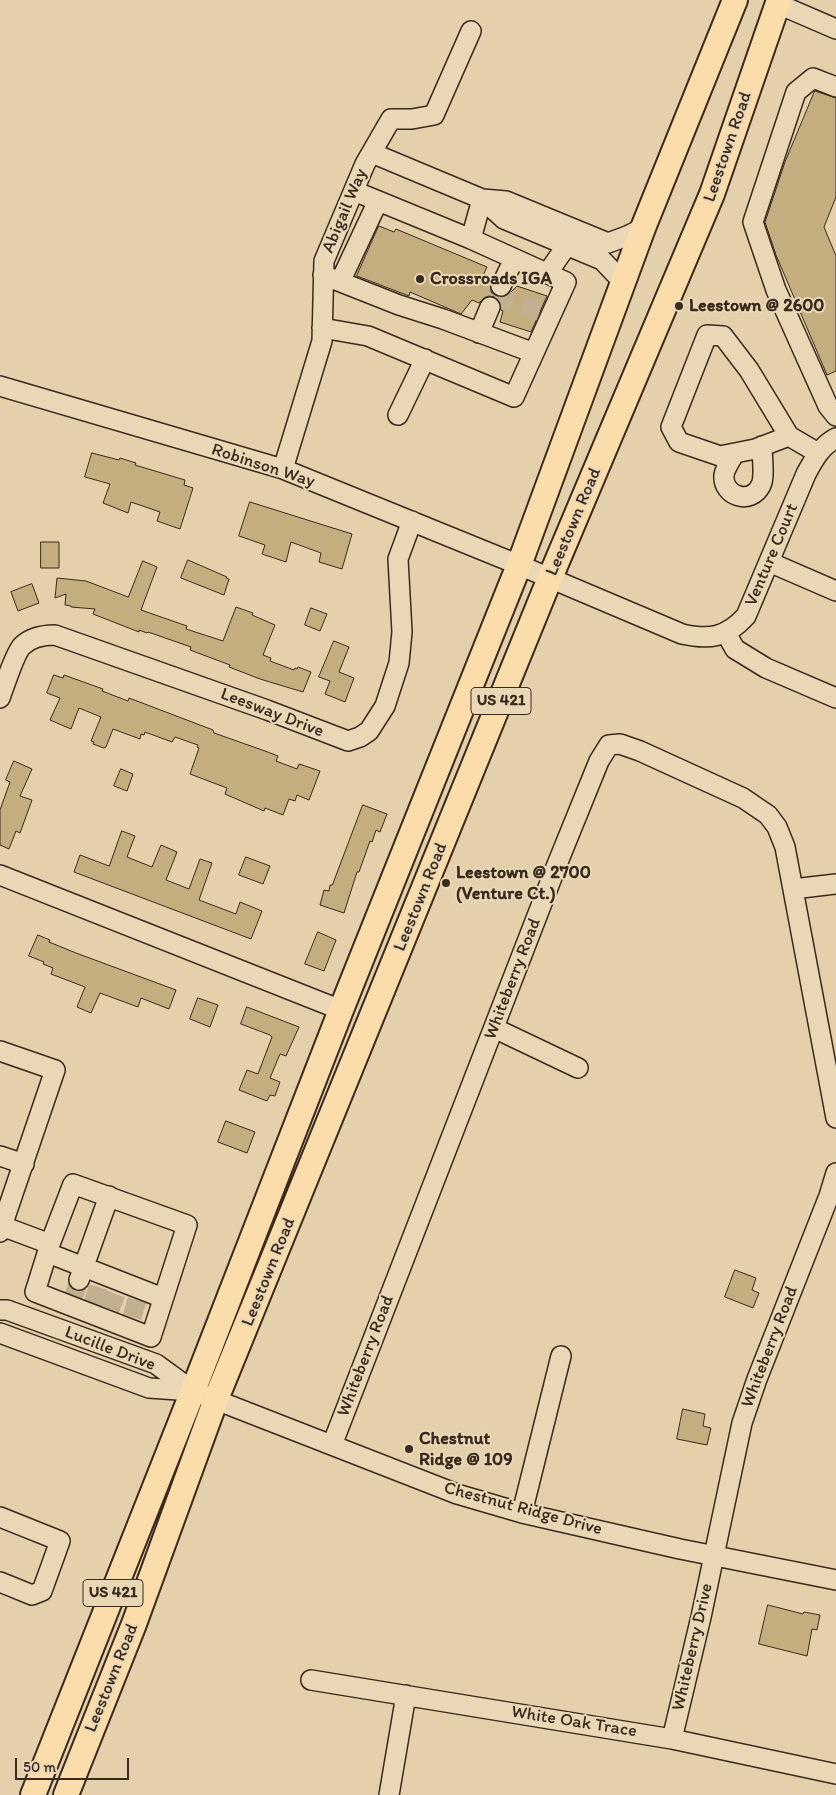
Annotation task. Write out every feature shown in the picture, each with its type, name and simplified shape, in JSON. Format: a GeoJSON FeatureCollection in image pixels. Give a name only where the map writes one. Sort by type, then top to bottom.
{"type":"FeatureCollection","features":[{"type":"Feature","properties":{"kind":"main road","name":"Leestown Road"},"geometry":{"type":"LineString","coordinates":[[33,1795],[341,1010],[519,565],[643,228],[735,0]]}},
{"type":"Feature","properties":{"kind":"main road","name":"Leestown Road"},"geometry":{"type":"LineString","coordinates":[[66,1795],[134,1624],[216,1399],[550,578],[712,194],[775,1]]}},
{"type":"Feature","properties":{"kind":"main road"},"geometry":{"type":"LineString","coordinates":[[307,1179],[304,1162],[319,1111],[348,1036],[346,1019],[341,1010]]}},
{"type":"Feature","properties":{"kind":"street"},"geometry":{"type":"LineString","coordinates":[[775,1],[836,29]]}},
{"type":"Feature","properties":{"kind":"street","name":"Abigail Way"},"geometry":{"type":"LineString","coordinates":[[283,469],[322,341],[322,328],[332,278],[324,261],[354,191],[372,152],[391,119],[412,119],[434,115],[471,31]]}},
{"type":"Feature","properties":{"kind":"street"},"geometry":{"type":"LineString","coordinates":[[833,408],[776,290],[753,222],[796,92],[813,78],[836,87]]}},
{"type":"Feature","properties":{"kind":"street"},"geometry":{"type":"LineString","coordinates":[[372,152],[482,199],[504,219],[602,260],[623,282]]}},
{"type":"Feature","properties":{"kind":"street"},"geometry":{"type":"LineString","coordinates":[[322,328],[368,336],[514,397],[534,353],[546,314],[566,282],[354,191]]}},
{"type":"Feature","properties":{"kind":"street"},"geometry":{"type":"LineString","coordinates":[[482,199],[506,200],[608,243],[643,228]]}},
{"type":"Feature","properties":{"kind":"street"},"geometry":{"type":"LineString","coordinates":[[471,240],[482,199]]}},
{"type":"Feature","properties":{"kind":"street"},"geometry":{"type":"LineString","coordinates":[[378,201],[332,278],[399,305],[443,319],[534,353]]}},
{"type":"Feature","properties":{"kind":"street"},"geometry":{"type":"LineString","coordinates":[[547,274],[567,245]]}},
{"type":"Feature","properties":{"kind":"street"},"geometry":{"type":"LineString","coordinates":[[501,286],[514,259]]}},
{"type":"Feature","properties":{"kind":"street"},"geometry":{"type":"LineString","coordinates":[[478,333],[490,307]]}},
{"type":"Feature","properties":{"kind":"street"},"geometry":{"type":"LineString","coordinates":[[789,436],[762,446],[720,456],[679,442],[671,427],[707,335],[723,336],[749,370],[789,436],[818,452]]}},
{"type":"Feature","properties":{"kind":"street"},"geometry":{"type":"LineString","coordinates":[[398,415],[424,359]]}},
{"type":"Feature","properties":{"kind":"street","name":"Robinson Way"},"geometry":{"type":"LineString","coordinates":[[0,386],[283,469],[519,565]]}},
{"type":"Feature","properties":{"kind":"street","name":"Venture Court"},"geometry":{"type":"LineString","coordinates":[[519,565],[682,634],[698,638],[726,633],[738,625],[746,616],[806,474],[818,452],[836,438]]}},
{"type":"Feature","properties":{"kind":"street"},"geometry":{"type":"LineString","coordinates":[[734,454],[724,476],[726,483],[736,496],[740,498],[748,497],[755,493],[761,484],[762,446]]}},
{"type":"Feature","properties":{"kind":"street","name":"Leesway Drive"},"geometry":{"type":"LineString","coordinates":[[0,698],[20,647],[32,639],[46,635],[55,635],[267,710],[348,741],[360,737],[369,731],[385,706],[399,663],[402,632],[398,559],[412,521]]}},
{"type":"Feature","properties":{"kind":"street"},"geometry":{"type":"LineString","coordinates":[[769,562],[836,591]]}},
{"type":"Feature","properties":{"kind":"street"},"geometry":{"type":"LineString","coordinates":[[726,633],[734,649],[766,668],[836,698]]}},
{"type":"Feature","properties":{"kind":"street","name":"Whiteberry Road"},"geometry":{"type":"LineString","coordinates":[[332,1445],[556,867],[599,761],[609,746],[620,744],[640,751],[743,798],[768,815],[777,827],[785,847],[836,1118]]}},
{"type":"Feature","properties":{"kind":"street"},"geometry":{"type":"LineString","coordinates":[[0,875],[341,1010]]}},
{"type":"Feature","properties":{"kind":"street"},"geometry":{"type":"LineString","coordinates":[[793,889],[836,884]]}},
{"type":"Feature","properties":{"kind":"street"},"geometry":{"type":"LineString","coordinates":[[494,1028],[578,1068]]}},
{"type":"Feature","properties":{"kind":"street"},"geometry":{"type":"LineString","coordinates":[[0,1050],[55,1070],[1,1229],[49,1248],[76,1287],[115,1303],[163,1298]]}},
{"type":"Feature","properties":{"kind":"street"},"geometry":{"type":"LineString","coordinates":[[0,1156],[24,1164]]}},
{"type":"Feature","properties":{"kind":"street","name":"Whiteberry Road"},"geometry":{"type":"LineString","coordinates":[[714,1556],[742,1423],[757,1379],[829,1196],[836,1173]]}},
{"type":"Feature","properties":{"kind":"street"},"geometry":{"type":"LineString","coordinates":[[74,1184],[109,1196],[187,1225],[151,1336],[115,1303],[76,1287],[35,1292],[49,1248],[74,1184]]}},
{"type":"Feature","properties":{"kind":"street"},"geometry":{"type":"LineString","coordinates":[[76,1287],[109,1196]]}},
{"type":"Feature","properties":{"kind":"street"},"geometry":{"type":"LineString","coordinates":[[109,1347],[115,1303]]}},
{"type":"Feature","properties":{"kind":"street","name":"Lucille Drive"},"geometry":{"type":"LineString","coordinates":[[0,1310],[7,1310],[156,1364],[193,1391]]}},
{"type":"Feature","properties":{"kind":"street","name":"Lucille Drive"},"geometry":{"type":"LineString","coordinates":[[0,1333],[149,1388],[193,1391]]}},
{"type":"Feature","properties":{"kind":"street"},"geometry":{"type":"LineString","coordinates":[[522,1513],[560,1356]]}},
{"type":"Feature","properties":{"kind":"street","name":"Chestnut Ridge Drive"},"geometry":{"type":"LineString","coordinates":[[193,1391],[457,1494],[522,1513],[714,1556],[836,1580]]}},
{"type":"Feature","properties":{"kind":"street"},"geometry":{"type":"LineString","coordinates":[[0,1517],[60,1541],[42,1591],[32,1595],[3,1583]]}},
{"type":"Feature","properties":{"kind":"street","name":"Whiteberry Drive"},"geometry":{"type":"LineString","coordinates":[[672,1739],[714,1556]]}},
{"type":"Feature","properties":{"kind":"street","name":"White Oak Trace"},"geometry":{"type":"LineString","coordinates":[[311,1680],[672,1739],[836,1774]]}},
{"type":"Feature","properties":{"kind":"street"},"geometry":{"type":"LineString","coordinates":[[390,1795],[406,1695]]}},
{"type":"Feature","properties":{"kind":"building"},"geometry":{"type":"Polygon","coordinates":[[[815,91],[836,98],[836,197],[824,227],[836,256],[836,371],[827,375],[776,255],[765,222],[785,162],[815,91]]]}},
{"type":"Feature","properties":{"kind":"building","name":"Crossroads IGA"},"geometry":{"type":"Polygon","coordinates":[[[379,226],[394,232],[396,229],[487,267],[482,278],[491,282],[491,292],[497,296],[507,296],[517,286],[547,296],[531,332],[500,322],[503,311],[499,301],[494,297],[484,298],[479,303],[472,300],[461,314],[410,292],[409,296],[357,276],[379,226]]]}},
{"type":"Feature","properties":{"kind":"building"},"geometry":{"type":"Polygon","coordinates":[[[92,453],[119,460],[120,458],[136,463],[135,465],[185,480],[184,485],[193,488],[180,529],[157,521],[160,512],[131,502],[128,513],[103,503],[110,484],[85,477],[92,453]]]}},
{"type":"Feature","properties":{"kind":"building"},"geometry":{"type":"Polygon","coordinates":[[[250,502],[352,534],[342,569],[319,562],[321,553],[291,542],[286,562],[262,554],[265,545],[239,536],[250,502]]]}},
{"type":"Feature","properties":{"kind":"building"},"geometry":{"type":"Polygon","coordinates":[[[41,542],[59,542],[59,568],[41,568],[41,542]]]}},
{"type":"Feature","properties":{"kind":"building"},"geometry":{"type":"Polygon","coordinates":[[[188,560],[227,577],[229,579],[224,595],[181,578],[188,560]]]}},
{"type":"Feature","properties":{"kind":"building"},"geometry":{"type":"Polygon","coordinates":[[[143,561],[157,567],[141,610],[187,626],[186,629],[223,641],[236,607],[253,613],[252,615],[275,625],[263,655],[271,658],[270,661],[294,670],[298,667],[311,672],[303,692],[229,667],[230,665],[190,650],[191,647],[148,632],[139,630],[139,632],[93,614],[95,609],[65,605],[66,594],[55,598],[57,578],[86,581],[128,597],[143,561]]]}},
{"type":"Feature","properties":{"kind":"building"},"geometry":{"type":"Polygon","coordinates":[[[32,584],[39,603],[18,611],[11,592],[32,584]]]}},
{"type":"Feature","properties":{"kind":"building"},"geometry":{"type":"Polygon","coordinates":[[[311,608],[327,614],[320,631],[305,625],[311,608]]]}},
{"type":"Feature","properties":{"kind":"building"},"geometry":{"type":"Polygon","coordinates":[[[334,641],[349,647],[339,672],[354,678],[345,702],[325,694],[330,681],[319,677],[334,641]]]}},
{"type":"Feature","properties":{"kind":"building"},"geometry":{"type":"Polygon","coordinates":[[[54,675],[63,678],[64,675],[103,689],[102,691],[128,701],[129,698],[213,730],[214,733],[278,756],[276,761],[297,769],[299,764],[320,771],[309,800],[297,795],[295,801],[289,799],[283,815],[265,808],[264,811],[225,794],[227,788],[190,774],[199,748],[197,747],[198,745],[175,737],[172,742],[145,732],[144,735],[141,734],[140,739],[113,729],[106,747],[93,744],[94,742],[91,741],[101,717],[79,708],[71,729],[50,720],[60,698],[47,693],[54,675]]]}},
{"type":"Feature","properties":{"kind":"building"},"geometry":{"type":"Polygon","coordinates":[[[14,761],[32,769],[20,796],[32,800],[20,833],[16,831],[9,849],[0,845],[0,810],[10,782],[6,780],[14,761]]]}},
{"type":"Feature","properties":{"kind":"building"},"geometry":{"type":"Polygon","coordinates":[[[121,769],[133,774],[127,791],[114,786],[121,769]]]}},
{"type":"Feature","properties":{"kind":"building"},"geometry":{"type":"Polygon","coordinates":[[[363,805],[387,814],[380,832],[376,830],[372,842],[370,841],[359,872],[357,872],[344,913],[320,905],[324,890],[329,891],[330,885],[332,885],[363,805]]]}},
{"type":"Feature","properties":{"kind":"building"},"geometry":{"type":"Polygon","coordinates":[[[122,831],[135,836],[127,857],[152,867],[161,845],[177,852],[166,880],[189,889],[200,859],[212,863],[199,900],[236,914],[240,902],[262,911],[251,939],[74,872],[80,855],[109,866],[122,831]]]}},
{"type":"Feature","properties":{"kind":"building"},"geometry":{"type":"Polygon","coordinates":[[[246,857],[270,866],[263,884],[239,875],[246,857]]]}},
{"type":"Feature","properties":{"kind":"building"},"geometry":{"type":"Polygon","coordinates":[[[318,932],[336,940],[324,971],[305,964],[318,932]]]}},
{"type":"Feature","properties":{"kind":"building"},"geometry":{"type":"Polygon","coordinates":[[[38,935],[50,940],[49,942],[76,953],[176,990],[169,1009],[141,998],[138,1007],[100,993],[91,1013],[77,1007],[85,987],[51,974],[53,968],[29,956],[38,935]]]}},
{"type":"Feature","properties":{"kind":"building"},"geometry":{"type":"Polygon","coordinates":[[[198,998],[218,1005],[210,1027],[190,1019],[198,998]]]}},
{"type":"Feature","properties":{"kind":"building"},"geometry":{"type":"Polygon","coordinates":[[[247,1007],[299,1027],[286,1056],[280,1054],[270,1078],[280,1082],[275,1096],[270,1095],[267,1101],[239,1090],[247,1070],[258,1074],[272,1037],[241,1024],[247,1007]]]}},
{"type":"Feature","properties":{"kind":"building"},"geometry":{"type":"Polygon","coordinates":[[[226,1121],[255,1132],[247,1153],[218,1142],[226,1121]]]}},
{"type":"Feature","properties":{"kind":"building"},"geometry":{"type":"Polygon","coordinates":[[[735,1270],[756,1278],[752,1290],[759,1293],[753,1308],[725,1297],[735,1270]]]}},
{"type":"Feature","properties":{"kind":"building"},"geometry":{"type":"Polygon","coordinates":[[[683,1409],[705,1414],[703,1426],[711,1428],[707,1445],[677,1439],[683,1409]]]}},
{"type":"Feature","properties":{"kind":"building"},"geometry":{"type":"Polygon","coordinates":[[[768,1605],[803,1614],[804,1612],[820,1615],[817,1630],[812,1629],[807,1656],[759,1644],[768,1605]]]}},
{"type":"Feature","properties":{"kind":"tunnel"},"geometry":{"type":"LineString","coordinates":[[495,297],[542,312]]}},
{"type":"Feature","properties":{"kind":"tunnel"},"geometry":{"type":"LineString","coordinates":[[74,1296],[79,1280]]}},
{"type":"Feature","properties":{"kind":"tunnel"},"geometry":{"type":"LineString","coordinates":[[93,1304],[98,1287]]}},
{"type":"Feature","properties":{"kind":"tunnel"},"geometry":{"type":"LineString","coordinates":[[110,1309],[116,1294]]}},
{"type":"Feature","properties":{"kind":"tunnel"},"geometry":{"type":"LineString","coordinates":[[132,1317],[137,1300]]}},
{"type":"Feature","properties":{"kind":"place","name":"Crossroads IGA"},"geometry":{"type":"Point","coordinates":[420,279]}},
{"type":"Feature","properties":{"kind":"place","name":"Leestown @ 2600"},"geometry":{"type":"Point","coordinates":[679,306]}},
{"type":"Feature","properties":{"kind":"place","name":"Leestown @ 2700 (Venture Ct.)"},"geometry":{"type":"Point","coordinates":[446,883]}},
{"type":"Feature","properties":{"kind":"place","name":"Chestnut Ridge @ 109"},"geometry":{"type":"Point","coordinates":[409,1449]}}]}
